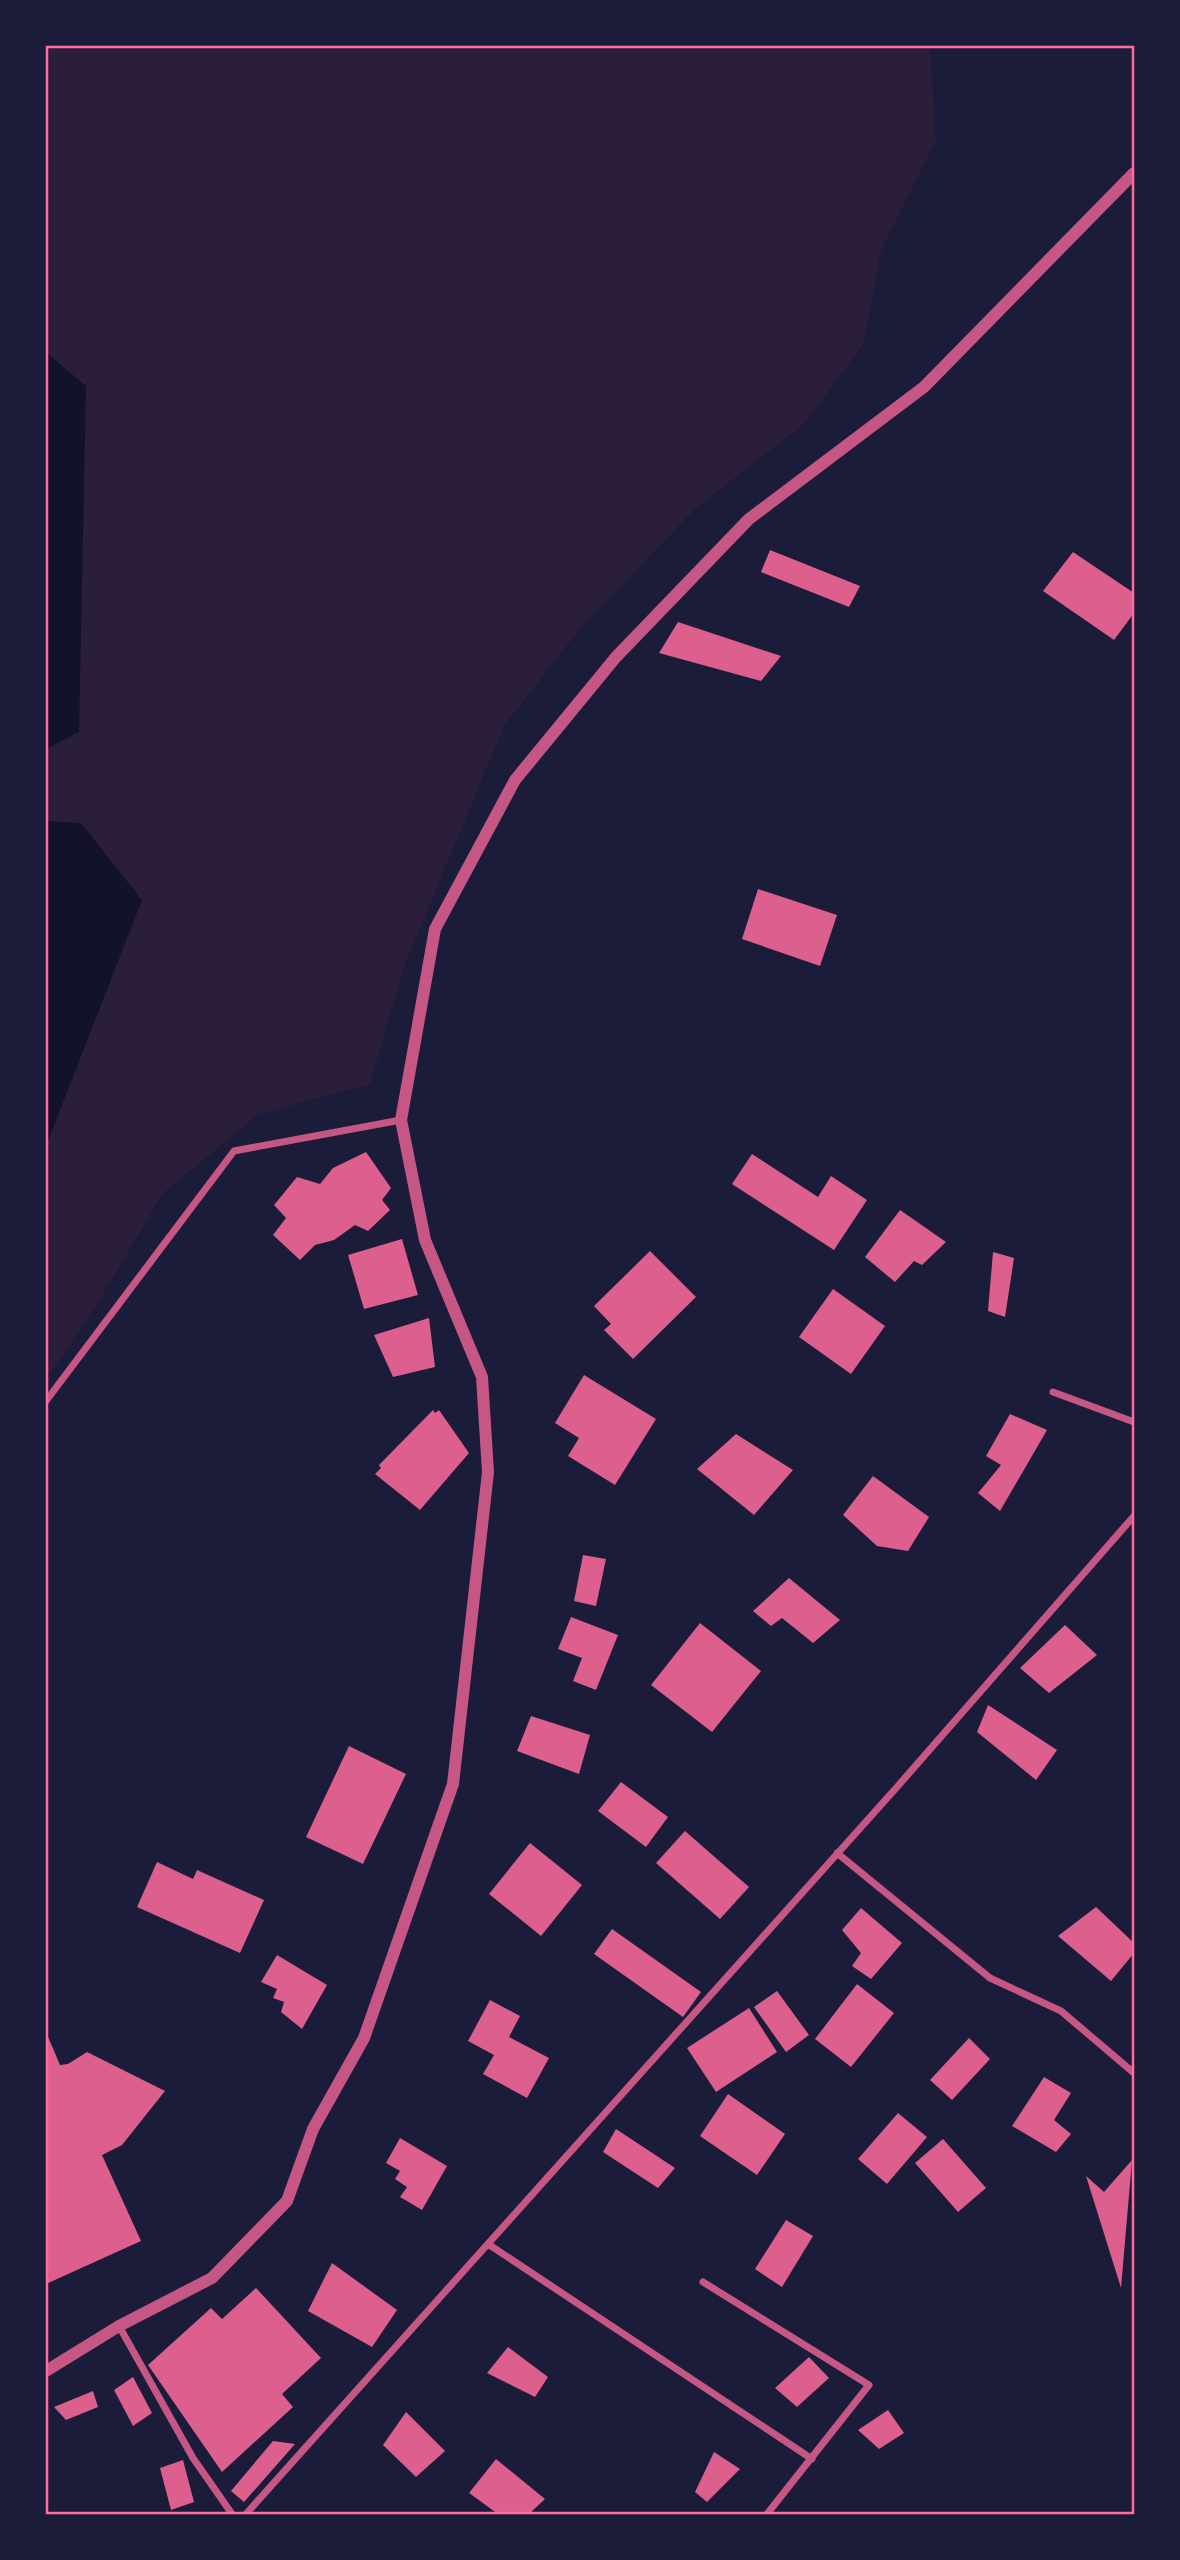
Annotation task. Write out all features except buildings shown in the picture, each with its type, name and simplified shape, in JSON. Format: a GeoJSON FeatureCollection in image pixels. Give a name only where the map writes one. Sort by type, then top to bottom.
{"type":"FeatureCollection","features":[{"type":"Feature","properties":{"kind":"street"},"geometry":{"type":"LineString","coordinates":[[46,2371],[118,2326],[212,2278],[288,2200],[313,2129],[363,2038],[453,1784],[488,1472],[482,1377],[425,1240],[401,1120],[435,929],[514,780],[617,657],[749,519],[924,387],[1135,173]]}},
{"type":"Feature","properties":{"kind":"street"},"geometry":{"type":"LineString","coordinates":[[46,1401],[234,1151],[401,1120]]}},
{"type":"Feature","properties":{"kind":"street"},"geometry":{"type":"LineString","coordinates":[[1053,1392],[1135,1422]]}},
{"type":"Feature","properties":{"kind":"street"},"geometry":{"type":"LineString","coordinates":[[246,2515],[1135,1516]]}},
{"type":"Feature","properties":{"kind":"street"},"geometry":{"type":"LineString","coordinates":[[837,1853],[990,1978],[1061,2011],[1135,2073]]}},
{"type":"Feature","properties":{"kind":"street"},"geometry":{"type":"LineString","coordinates":[[488,2244],[812,2459]]}},
{"type":"Feature","properties":{"kind":"street"},"geometry":{"type":"LineString","coordinates":[[703,2282],[869,2385],[767,2515]]}},
{"type":"Feature","properties":{"kind":"street"},"geometry":{"type":"LineString","coordinates":[[118,2326],[193,2458],[232,2515]]}},
{"type":"Feature","properties":{"kind":"shaded area"},"geometry":{"type":"Polygon","coordinates":[[[46,46],[930,46],[936,140],[881,251],[864,343],[806,422],[693,511],[580,629],[505,724],[404,967],[370,1084],[259,1114],[162,1194],[101,1298],[46,1376],[46,46]]]}},
{"type":"Feature","properties":{"kind":"shaded area"},"geometry":{"type":"Polygon","coordinates":[[[46,352],[86,386],[79,732],[46,749],[46,352]]]}},
{"type":"Feature","properties":{"kind":"shaded area"},"geometry":{"type":"Polygon","coordinates":[[[46,821],[81,823],[142,900],[46,1146],[46,821]]]}}]}
